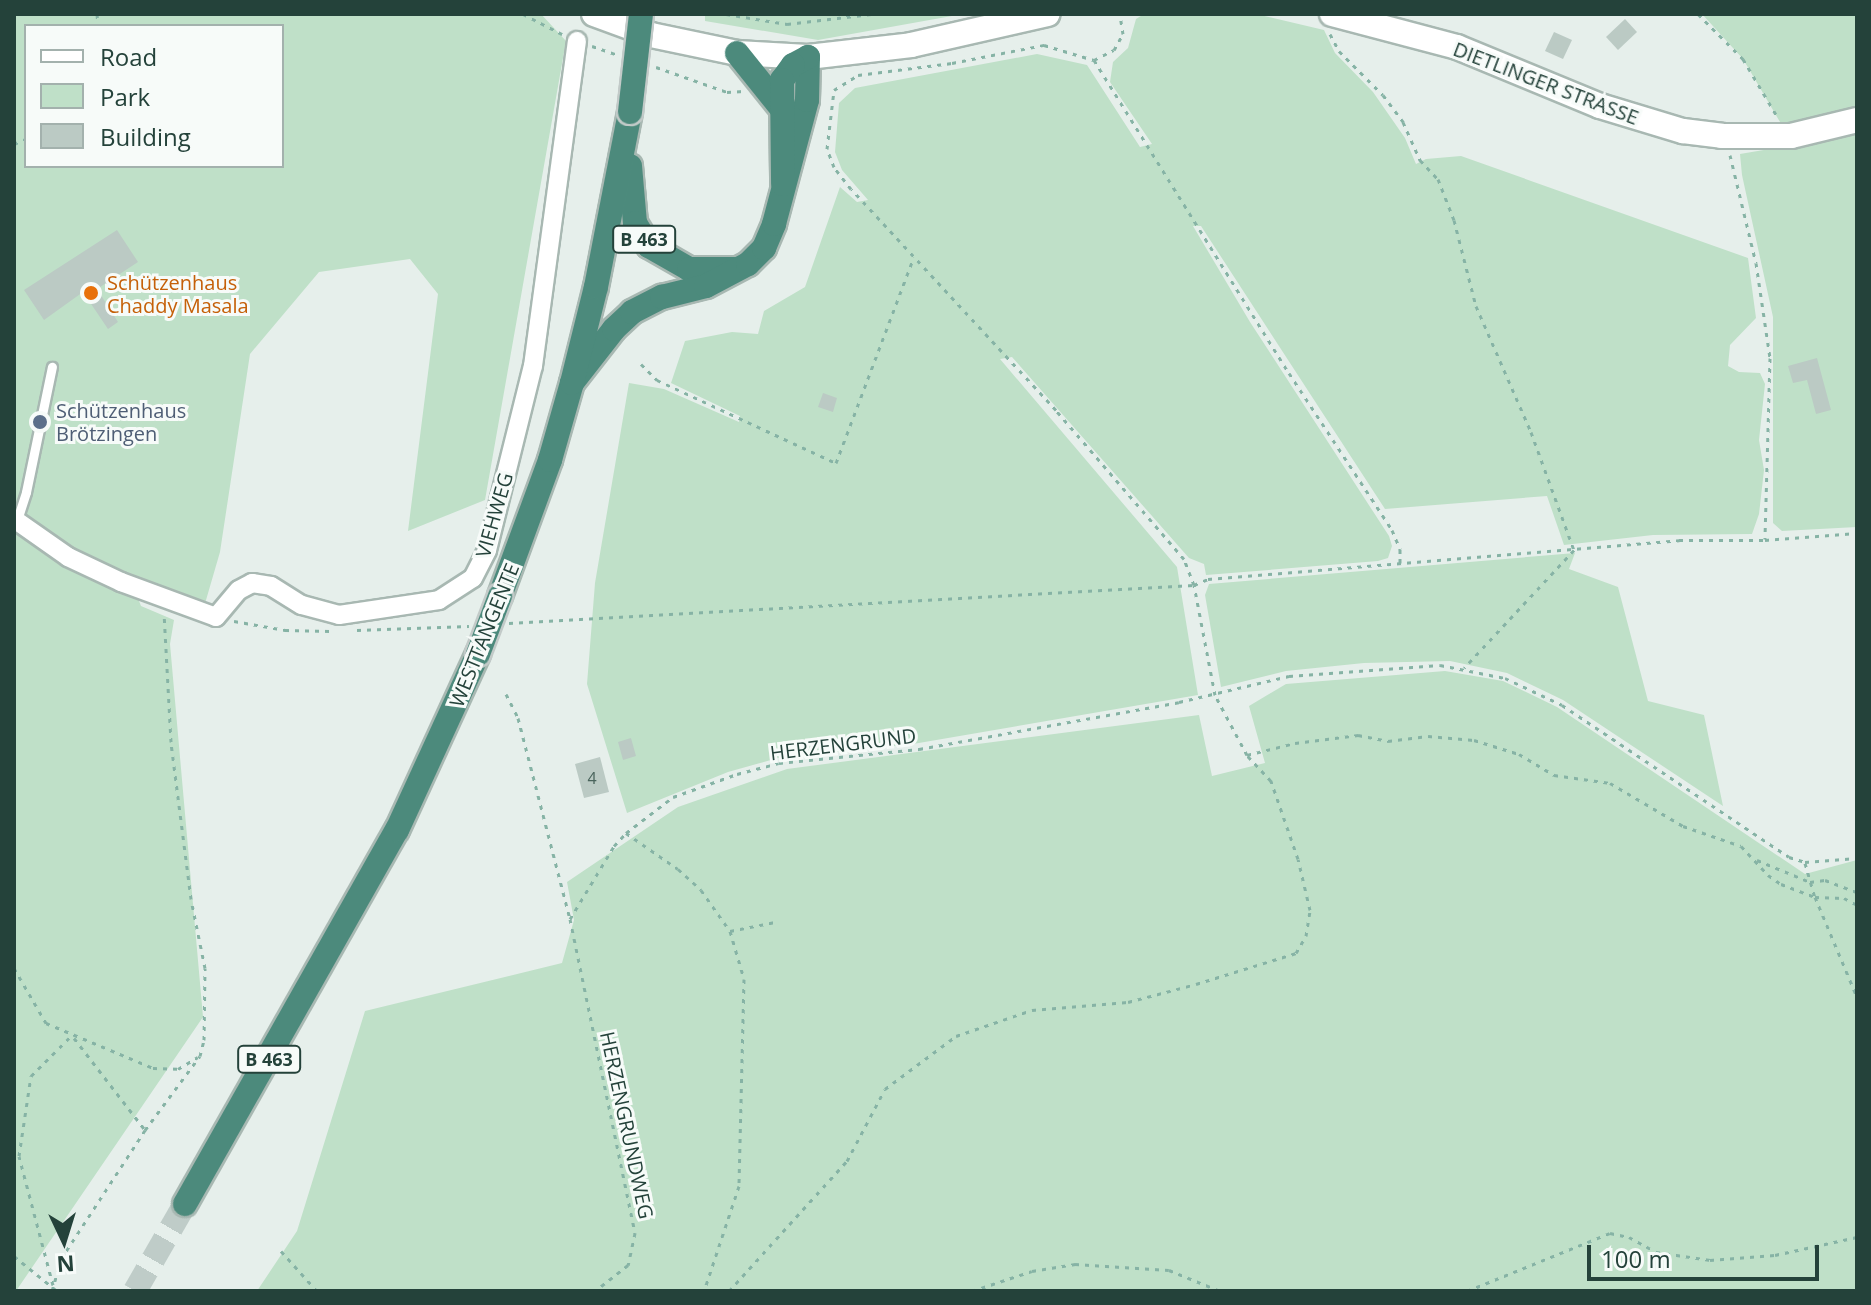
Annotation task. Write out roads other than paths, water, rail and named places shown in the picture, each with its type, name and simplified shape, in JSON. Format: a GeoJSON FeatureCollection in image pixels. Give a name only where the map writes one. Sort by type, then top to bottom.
{"type":"FeatureCollection","features":[{"type":"Feature","properties":{"kind":"highway","name":"WESTTANGENTE"},"geometry":{"type":"LineString","coordinates":[[185,1204],[389,844],[478,654],[550,460],[572,383],[596,287],[628,124],[641,14]]}},
{"type":"Feature","properties":{"kind":"highway"},"geometry":{"type":"LineString","coordinates":[[737,53],[781,108]]}},
{"type":"Feature","properties":{"kind":"highway","name":"B 463"},"geometry":{"type":"LineString","coordinates":[[572,383],[614,329],[632,312],[662,297],[706,286],[740,268],[764,248],[774,224],[783,184],[822,88],[808,57],[793,65],[782,80],[783,184]]}},
{"type":"Feature","properties":{"kind":"highway","name":"B 463"},"geometry":{"type":"LineString","coordinates":[[628,124],[631,208],[635,223],[649,246],[689,269],[740,268]]}},
{"type":"Feature","properties":{"kind":"main road"},"geometry":{"type":"LineString","coordinates":[[594,14],[651,35],[737,53],[808,57],[911,45],[1048,14]]}},
{"type":"Feature","properties":{"kind":"main road","name":"DIETLINGER STRASSE"},"geometry":{"type":"LineString","coordinates":[[1330,18],[1457,47],[1647,122],[1722,136],[1791,136],[1857,120]]}},
{"type":"Feature","properties":{"kind":"street","name":"VIEHWEG"},"geometry":{"type":"LineString","coordinates":[[15,520],[68,557],[164,599],[216,617],[239,590],[252,583],[271,586],[302,605],[339,615],[439,600],[473,578],[487,550],[533,366],[577,41]]}},
{"type":"Feature","properties":{"kind":"lane"},"geometry":{"type":"LineString","coordinates":[[15,520],[26,492],[52,367]]}},
{"type":"Feature","properties":{"kind":"tunnel"},"geometry":{"type":"LineString","coordinates":[[135,1291],[185,1204]]}},
{"type":"Feature","properties":{"kind":"place","name":"Schützenhaus Chaddy Masala"},"geometry":{"type":"Point","coordinates":[91,293]}},
{"type":"Feature","properties":{"kind":"place","name":"Schützenhaus Brötzingen"},"geometry":{"type":"Point","coordinates":[40,422]}}]}
